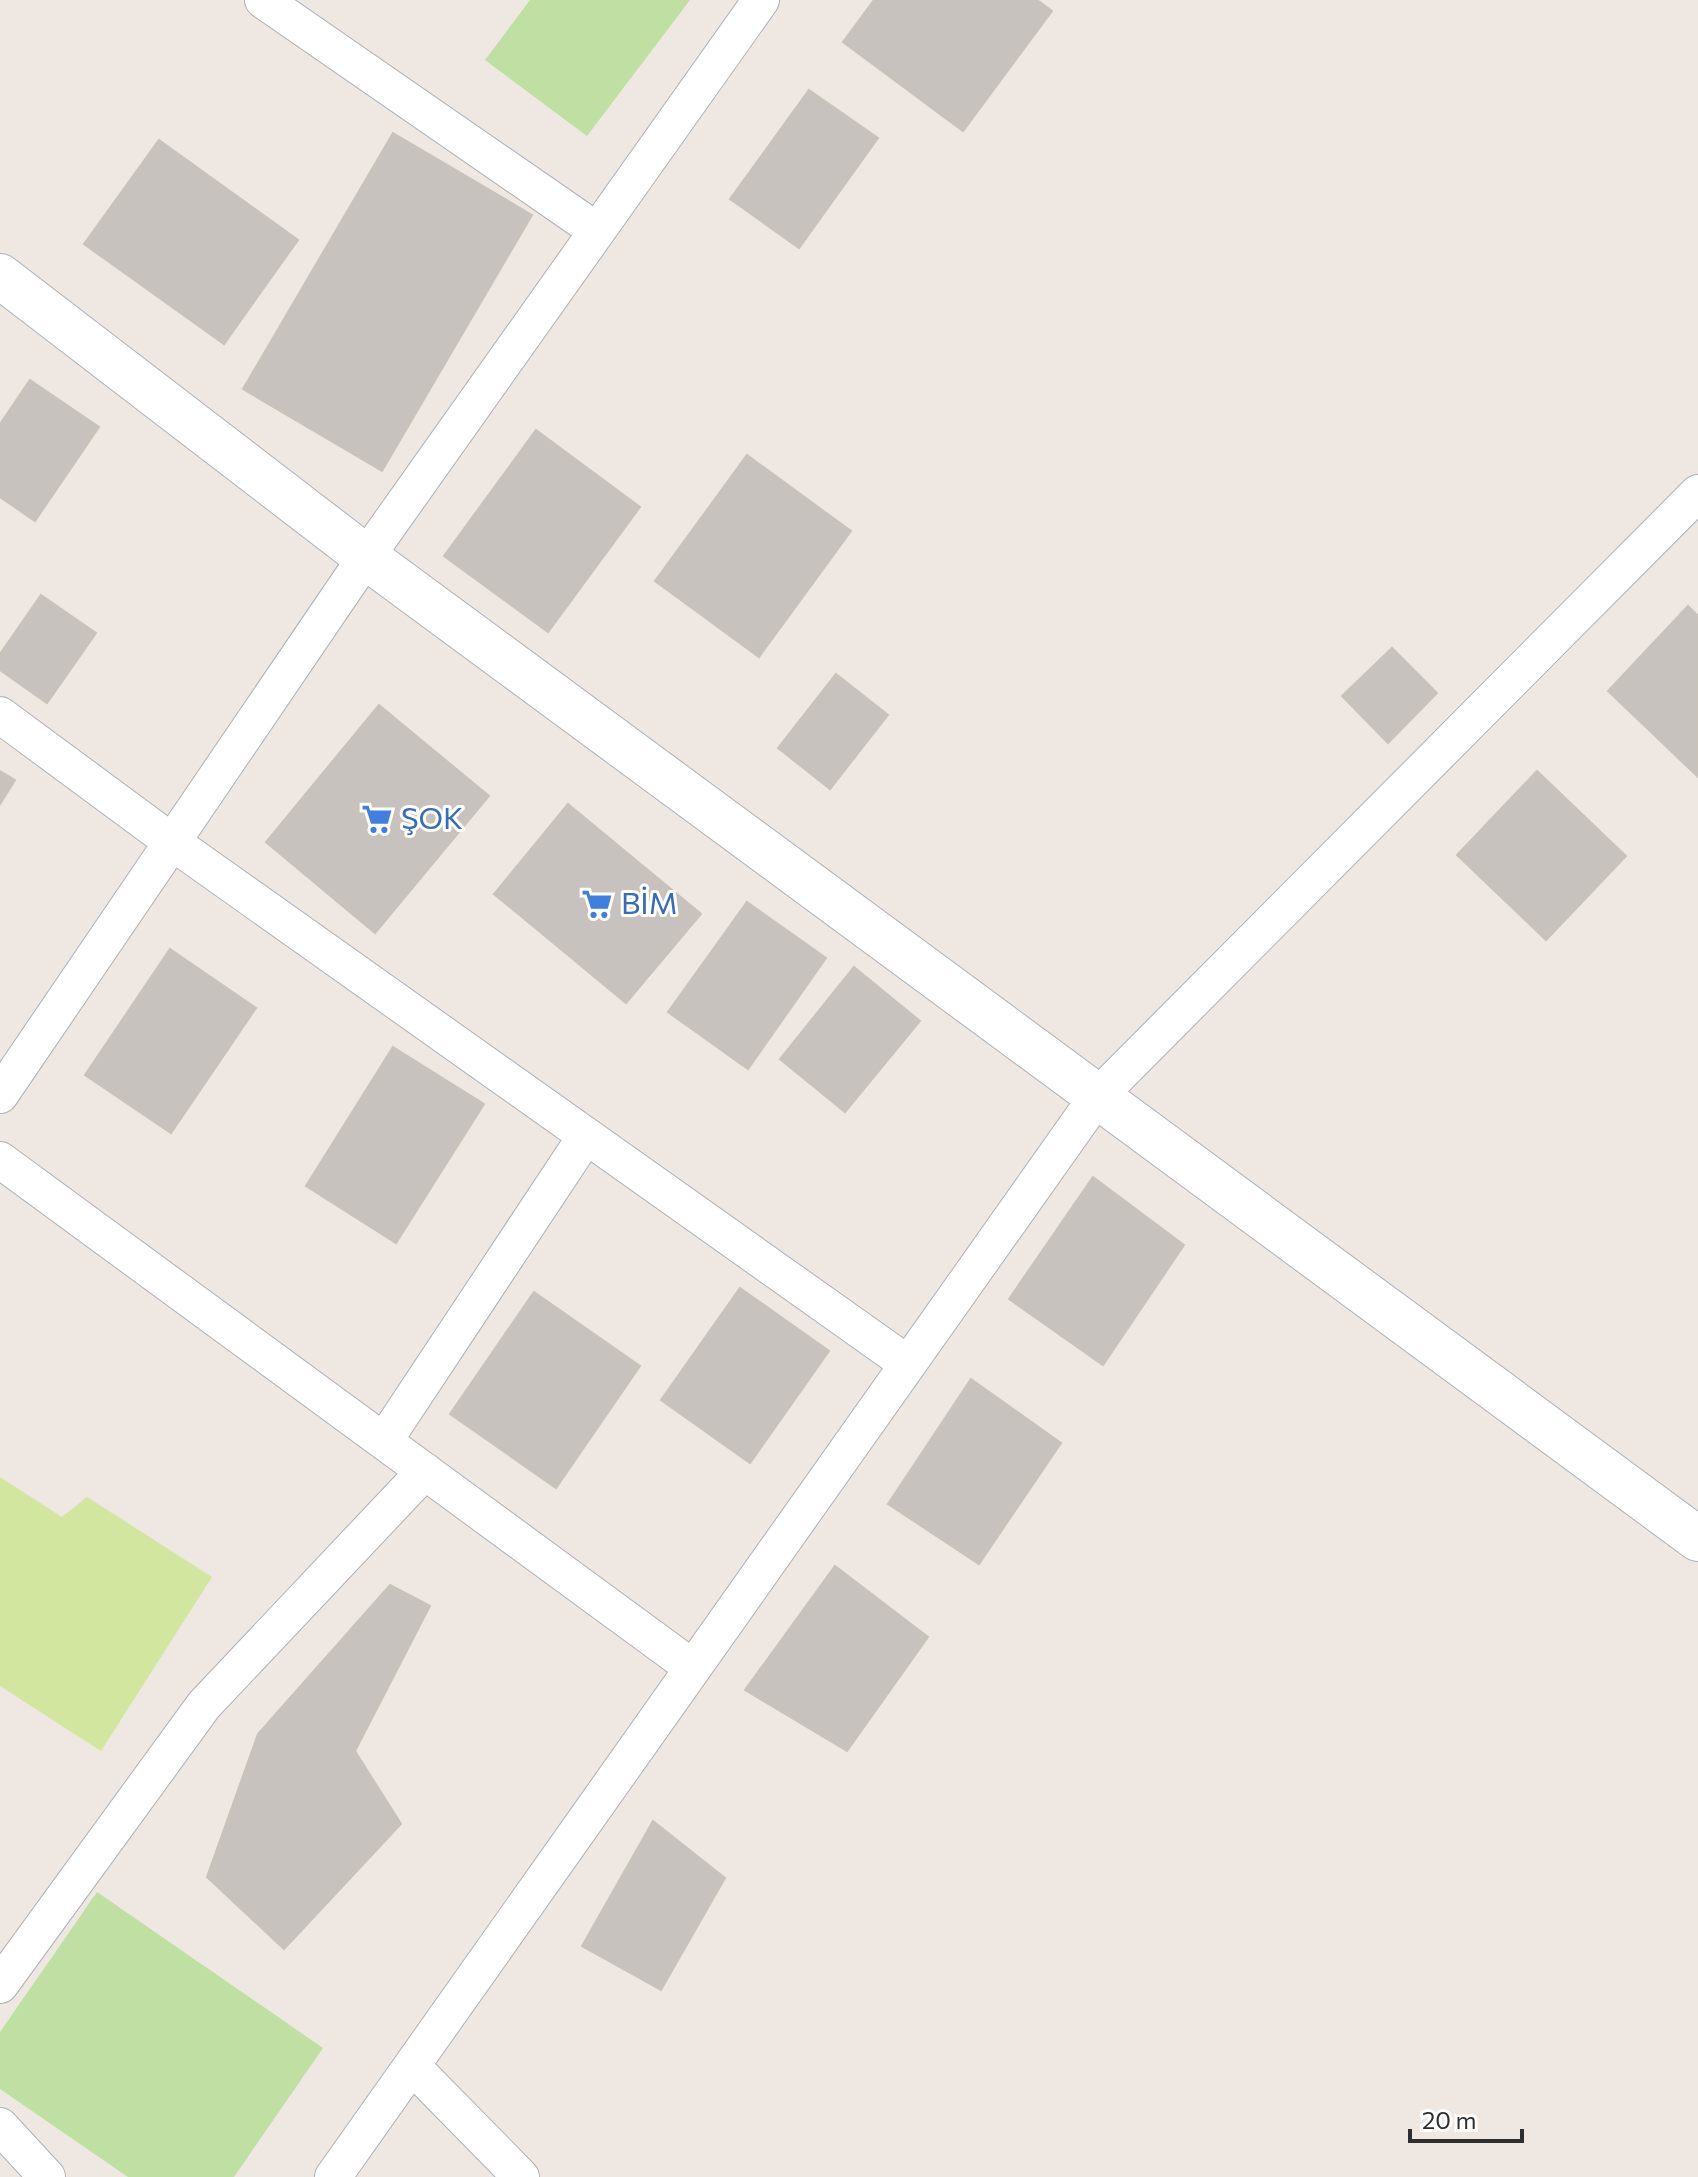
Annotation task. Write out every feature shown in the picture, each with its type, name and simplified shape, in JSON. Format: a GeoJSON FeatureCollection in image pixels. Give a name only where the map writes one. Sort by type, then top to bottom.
{"type":"FeatureCollection","features":[{"type":"Feature","properties":{"kind":"main road"},"geometry":{"type":"LineString","coordinates":[[0,276],[366,557],[1698,1539]]}},
{"type":"Feature","properties":{"kind":"street"},"geometry":{"type":"LineString","coordinates":[[263,0],[597,231]]}},
{"type":"Feature","properties":{"kind":"street"},"geometry":{"type":"LineString","coordinates":[[0,1095],[366,557],[761,0]]}},
{"type":"Feature","properties":{"kind":"street"},"geometry":{"type":"LineString","coordinates":[[333,2177],[1097,1097],[1698,493]]}},
{"type":"Feature","properties":{"kind":"street"},"geometry":{"type":"LineString","coordinates":[[0,715],[172,842],[908,1364]]}},
{"type":"Feature","properties":{"kind":"street"},"geometry":{"type":"LineString","coordinates":[[384,1441],[586,1136]]}},
{"type":"Feature","properties":{"kind":"street"},"geometry":{"type":"LineString","coordinates":[[0,1160],[693,1668]]}},
{"type":"Feature","properties":{"kind":"street"},"geometry":{"type":"LineString","coordinates":[[0,1985],[204,1705],[425,1471]]}},
{"type":"Feature","properties":{"kind":"street"},"geometry":{"type":"LineString","coordinates":[[412,2066],[521,2177]]}},
{"type":"Feature","properties":{"kind":"street"},"geometry":{"type":"LineString","coordinates":[[0,2126],[47,2177]]}},
{"type":"Feature","properties":{"kind":"green space"},"geometry":{"type":"Polygon","coordinates":[[[530,0],[690,0],[587,136],[485,60],[530,0]]]}},
{"type":"Feature","properties":{"kind":"green space"},"geometry":{"type":"Polygon","coordinates":[[[0,1477],[62,1517],[87,1497],[212,1577],[101,1751],[0,1686],[0,1477]]]}},
{"type":"Feature","properties":{"kind":"green space"},"geometry":{"type":"Polygon","coordinates":[[[97,1892],[323,2048],[234,2177],[128,2177],[0,2089],[0,2032],[97,1892]]]}},
{"type":"Feature","properties":{"kind":"building"},"geometry":{"type":"Polygon","coordinates":[[[874,0],[1037,0],[1052,11],[963,131],[843,42],[874,0]]]}},
{"type":"Feature","properties":{"kind":"building"},"geometry":{"type":"Polygon","coordinates":[[[809,90],[878,138],[799,248],[730,199],[809,90]]]}},
{"type":"Feature","properties":{"kind":"building"},"geometry":{"type":"Polygon","coordinates":[[[393,133],[532,215],[382,471],[243,389],[393,133]]]}},
{"type":"Feature","properties":{"kind":"building"},"geometry":{"type":"Polygon","coordinates":[[[159,140],[298,240],[224,344],[84,244],[159,140]]]}},
{"type":"Feature","properties":{"kind":"building"},"geometry":{"type":"Polygon","coordinates":[[[30,380],[99,427],[35,521],[0,497],[0,424],[30,380]]]}},
{"type":"Feature","properties":{"kind":"building"},"geometry":{"type":"Polygon","coordinates":[[[536,430],[640,507],[548,632],[444,556],[536,430]]]}},
{"type":"Feature","properties":{"kind":"building"},"geometry":{"type":"Polygon","coordinates":[[[747,455],[851,531],[759,657],[655,581],[747,455]]]}},
{"type":"Feature","properties":{"kind":"building"},"geometry":{"type":"Polygon","coordinates":[[[41,595],[96,633],[47,703],[0,670],[0,654],[41,595]]]}},
{"type":"Feature","properties":{"kind":"building"},"geometry":{"type":"Polygon","coordinates":[[[1688,606],[1698,616],[1697,776],[1608,691],[1688,606]]]}},
{"type":"Feature","properties":{"kind":"building"},"geometry":{"type":"Polygon","coordinates":[[[1392,648],[1437,693],[1388,743],[1342,696],[1392,648]]]}},
{"type":"Feature","properties":{"kind":"building"},"geometry":{"type":"Polygon","coordinates":[[[836,674],[888,715],[830,789],[778,748],[836,674]]]}},
{"type":"Feature","properties":{"kind":"building","name":"ŞOK"},"geometry":{"type":"Polygon","coordinates":[[[379,705],[489,796],[375,933],[266,842],[379,705]]]}},
{"type":"Feature","properties":{"kind":"building"},"geometry":{"type":"Polygon","coordinates":[[[0,771],[15,780],[0,804],[0,771]]]}},
{"type":"Feature","properties":{"kind":"building"},"geometry":{"type":"Polygon","coordinates":[[[1537,771],[1626,856],[1546,940],[1457,855],[1537,771]]]}},
{"type":"Feature","properties":{"kind":"building","name":"BİM"},"geometry":{"type":"Polygon","coordinates":[[[568,804],[701,914],[626,1003],[494,894],[568,804]]]}},
{"type":"Feature","properties":{"kind":"building"},"geometry":{"type":"Polygon","coordinates":[[[747,902],[826,958],[748,1069],[668,1012],[747,902]]]}},
{"type":"Feature","properties":{"kind":"building"},"geometry":{"type":"Polygon","coordinates":[[[170,949],[256,1008],[171,1133],[85,1075],[170,949]]]}},
{"type":"Feature","properties":{"kind":"building"},"geometry":{"type":"Polygon","coordinates":[[[854,967],[920,1021],[845,1112],[780,1059],[854,967]]]}},
{"type":"Feature","properties":{"kind":"building"},"geometry":{"type":"Polygon","coordinates":[[[393,1047],[484,1104],[396,1243],[306,1186],[393,1047]]]}},
{"type":"Feature","properties":{"kind":"building"},"geometry":{"type":"Polygon","coordinates":[[[1093,1177],[1184,1245],[1103,1365],[1009,1299],[1093,1177]]]}},
{"type":"Feature","properties":{"kind":"building"},"geometry":{"type":"Polygon","coordinates":[[[740,1288],[829,1351],[750,1463],[661,1400],[740,1288]]]}},
{"type":"Feature","properties":{"kind":"building"},"geometry":{"type":"Polygon","coordinates":[[[534,1292],[640,1366],[556,1488],[450,1414],[534,1292]]]}},
{"type":"Feature","properties":{"kind":"building"},"geometry":{"type":"Polygon","coordinates":[[[971,1379],[1061,1443],[979,1564],[888,1504],[971,1379]]]}},
{"type":"Feature","properties":{"kind":"building"},"geometry":{"type":"Polygon","coordinates":[[[835,1566],[928,1637],[847,1751],[745,1690],[835,1566]]]}},
{"type":"Feature","properties":{"kind":"building"},"geometry":{"type":"Polygon","coordinates":[[[390,1585],[430,1606],[355,1751],[401,1824],[284,1949],[207,1877],[258,1734],[390,1585]]]}},
{"type":"Feature","properties":{"kind":"building"},"geometry":{"type":"Polygon","coordinates":[[[653,1821],[725,1878],[661,1990],[582,1946],[653,1821]]]}},
{"type":"Feature","properties":{"kind":"place","name":"ŞOK"},"geometry":{"type":"Point","coordinates":[377,819]}},
{"type":"Feature","properties":{"kind":"place","name":"BİM"},"geometry":{"type":"Point","coordinates":[597,904]}}]}
